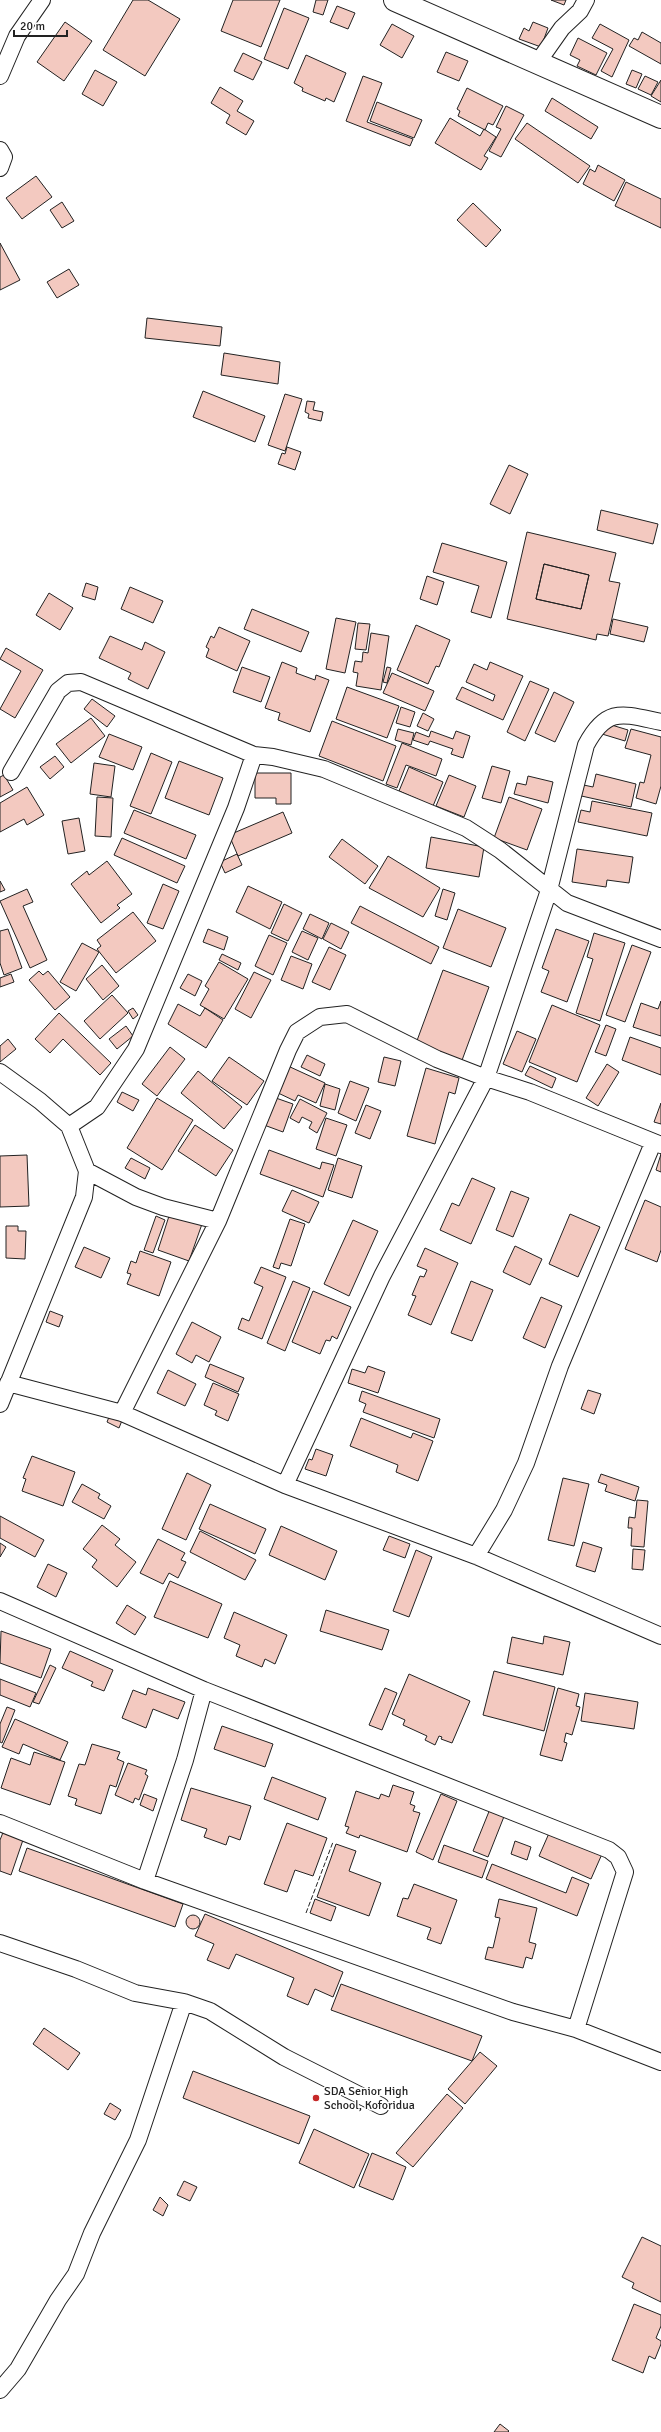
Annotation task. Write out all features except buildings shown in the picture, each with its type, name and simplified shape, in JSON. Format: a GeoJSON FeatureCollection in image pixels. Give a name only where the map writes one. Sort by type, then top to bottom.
{"type":"FeatureCollection","features":[{"type":"Feature","properties":{"kind":"main road"},"geometry":{"type":"LineString","coordinates":[[395,0],[661,117]]}},
{"type":"Feature","properties":{"kind":"street"},"geometry":{"type":"LineString","coordinates":[[0,76],[17,36],[42,0]]}},
{"type":"Feature","properties":{"kind":"street"},"geometry":{"type":"LineString","coordinates":[[538,62],[562,28],[580,11],[586,0]]}},
{"type":"Feature","properties":{"kind":"street"},"geometry":{"type":"LineString","coordinates":[[0,150],[4,157],[0,168]]}},
{"type":"Feature","properties":{"kind":"street"},"geometry":{"type":"LineString","coordinates":[[11,772],[58,690],[68,683],[80,682],[254,756],[273,757],[324,768],[466,828],[500,850],[567,903],[661,939]]}},
{"type":"Feature","properties":{"kind":"street"},"geometry":{"type":"LineString","coordinates":[[285,1485],[382,1276],[486,1078],[549,890],[586,745],[596,727],[605,719],[626,715],[661,722]]}},
{"type":"Feature","properties":{"kind":"street"},"geometry":{"type":"LineString","coordinates":[[69,1126],[97,1107],[136,1049],[236,808],[254,756]]}},
{"type":"Feature","properties":{"kind":"street"},"geometry":{"type":"LineString","coordinates":[[122,1413],[218,1221],[288,1050],[297,1032],[320,1017],[348,1014],[438,1059],[486,1078],[530,1092],[657,1144],[560,1366],[526,1463],[504,1510],[476,1556]]}},
{"type":"Feature","properties":{"kind":"street"},"geometry":{"type":"LineString","coordinates":[[0,1072],[40,1101],[69,1126],[87,1171],[84,1197],[0,1404]]}},
{"type":"Feature","properties":{"kind":"street"},"geometry":{"type":"LineString","coordinates":[[87,1171],[150,1202],[218,1221]]}},
{"type":"Feature","properties":{"kind":"street"},"geometry":{"type":"LineString","coordinates":[[8,1383],[122,1413],[285,1485],[476,1556],[661,1636]]}},
{"type":"Feature","properties":{"kind":"street"},"geometry":{"type":"LineString","coordinates":[[0,1601],[204,1690],[609,1850],[618,1857],[625,1872],[576,2029]]}},
{"type":"Feature","properties":{"kind":"street"},"geometry":{"type":"LineString","coordinates":[[145,1881],[185,1760],[204,1690]]}},
{"type":"Feature","properties":{"kind":"street"},"geometry":{"type":"LineString","coordinates":[[0,1823],[145,1881],[513,2012],[576,2029],[661,2062]]}},
{"type":"Feature","properties":{"kind":"street"},"geometry":{"type":"LineString","coordinates":[[0,1944],[76,1968],[135,1993],[184,2002],[210,2011],[284,2057],[381,2106]]}},
{"type":"Feature","properties":{"kind":"street"},"geometry":{"type":"LineString","coordinates":[[0,2390],[18,2370],[58,2300],[76,2274],[92,2233],[138,2140],[184,2002]]}},
{"type":"Feature","properties":{"kind":"fence"},"geometry":{"type":"LineString","coordinates":[[306,1913],[333,1842]]}},
{"type":"Feature","properties":{"kind":"place","name":"SDA Senior High School, Koforidua"},"geometry":{"type":"Point","coordinates":[316,2098]}}]}
